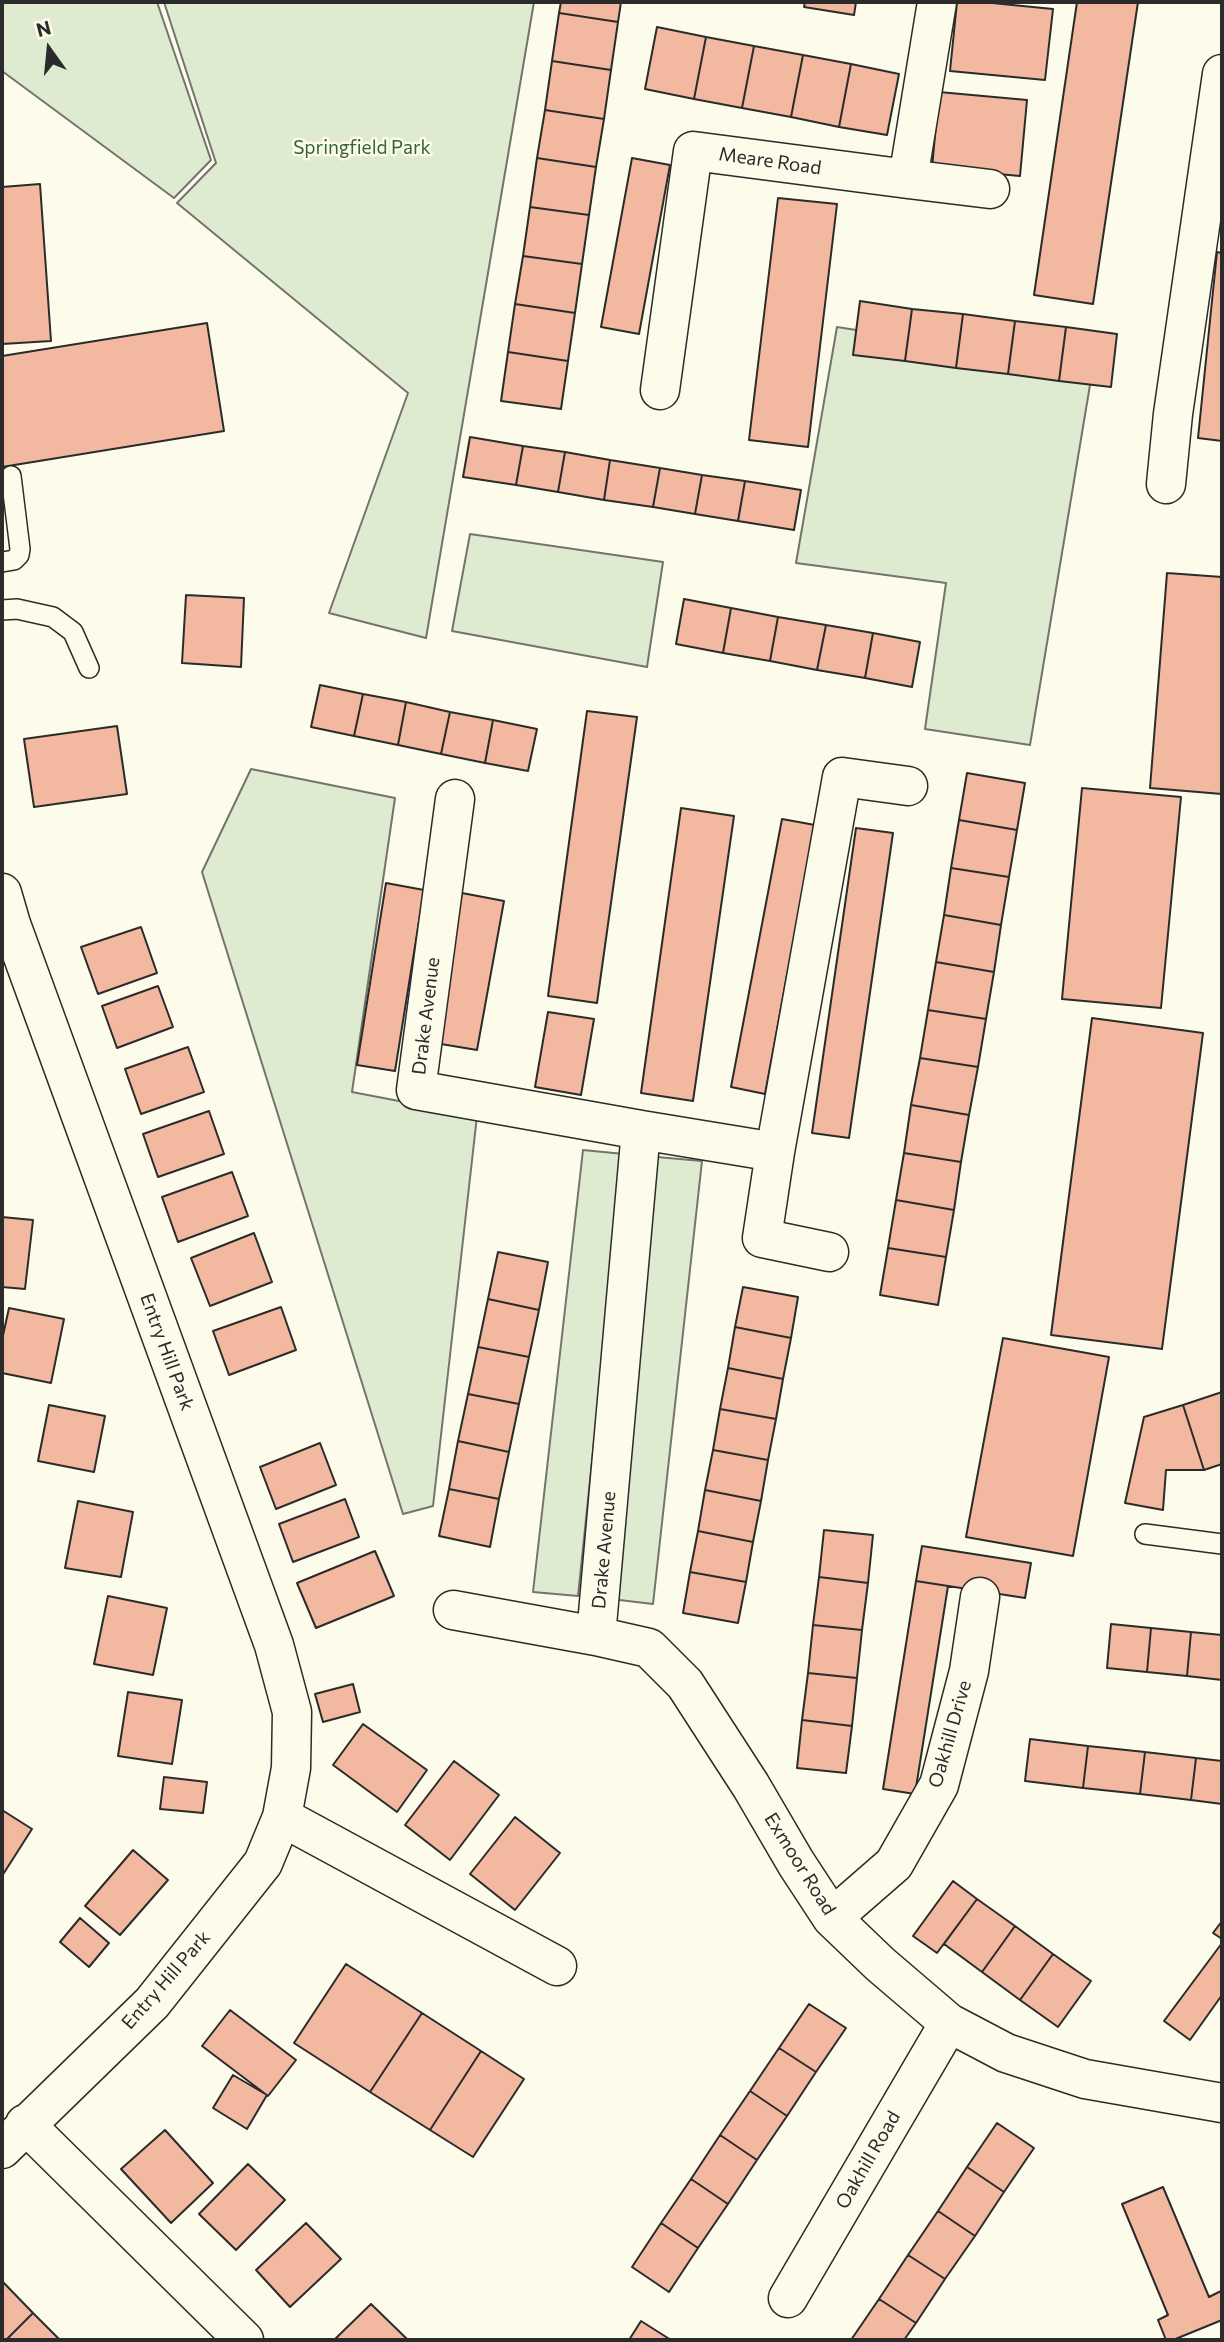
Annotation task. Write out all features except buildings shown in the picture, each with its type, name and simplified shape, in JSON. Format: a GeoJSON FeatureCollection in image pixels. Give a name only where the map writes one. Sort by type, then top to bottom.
{"type":"FeatureCollection","features":[{"type":"Feature","properties":{"kind":"street"},"geometry":{"type":"LineString","coordinates":[[937,2],[908,179],[990,189]]}},
{"type":"Feature","properties":{"kind":"street"},"geometry":{"type":"LineString","coordinates":[[1166,484],[1173,414],[1222,74]]}},
{"type":"Feature","properties":{"kind":"street","name":"Meare Road"},"geometry":{"type":"LineString","coordinates":[[660,390],[693,151],[908,179]]}},
{"type":"Feature","properties":{"kind":"street"},"geometry":{"type":"LineString","coordinates":[[829,1252],[762,1238],[775,1152],[842,777],[908,786]]}},
{"type":"Feature","properties":{"kind":"street","name":"Drake Avenue"},"geometry":{"type":"LineString","coordinates":[[455,799],[416,1090],[775,1152]]}},
{"type":"Feature","properties":{"kind":"street","name":"Entry Hill Park"},"geometry":{"type":"LineString","coordinates":[[2,893],[274,1645],[292,1712],[291,1768],[282,1817],[264,1863],[152,2003],[13,2136],[244,2340]]}},
{"type":"Feature","properties":{"kind":"street","name":"Drake Avenue"},"geometry":{"type":"LineString","coordinates":[[596,1636],[641,1130]]}},
{"type":"Feature","properties":{"kind":"street","name":"Oakhill Drive"},"geometry":{"type":"LineString","coordinates":[[832,1918],[894,1864],[939,1785],[969,1671],[980,1597]]}},
{"type":"Feature","properties":{"kind":"street","name":"Exmoor Road"},"geometry":{"type":"LineString","coordinates":[[453,1610],[649,1648],[685,1684],[832,1918],[880,1964],[949,2023],[1006,2053],[1085,2079],[1222,2104]]}},
{"type":"Feature","properties":{"kind":"street"},"geometry":{"type":"LineString","coordinates":[[282,1817],[558,1966]]}},
{"type":"Feature","properties":{"kind":"street","name":"Oakhill Road"},"geometry":{"type":"LineString","coordinates":[[788,2298],[949,2023]]}},
{"type":"Feature","properties":{"kind":"lane"},"geometry":{"type":"LineString","coordinates":[[2,562],[14,560],[20,549],[10,476]]}},
{"type":"Feature","properties":{"kind":"lane"},"geometry":{"type":"LineString","coordinates":[[2,610],[17,609],[54,617],[73,632],[89,668]]}},
{"type":"Feature","properties":{"kind":"lane"},"geometry":{"type":"LineString","coordinates":[[1145,1534],[1222,1544]]}},
{"type":"Feature","properties":{"kind":"green space"},"geometry":{"type":"Polygon","coordinates":[[[2,2],[157,2],[211,160],[174,198],[2,71],[2,2]]]}},
{"type":"Feature","properties":{"kind":"green space","name":"Springfield Park"},"geometry":{"type":"Polygon","coordinates":[[[164,2],[534,2],[426,638],[329,613],[408,393],[177,203],[216,163],[164,2]]]}},
{"type":"Feature","properties":{"kind":"green space"},"geometry":{"type":"Polygon","coordinates":[[[837,327],[1093,367],[1030,745],[925,729],[946,583],[796,563],[837,327]]]}},
{"type":"Feature","properties":{"kind":"green space"},"geometry":{"type":"Polygon","coordinates":[[[470,534],[663,562],[647,667],[452,631],[470,534]]]}},
{"type":"Feature","properties":{"kind":"green space"},"geometry":{"type":"Polygon","coordinates":[[[251,769],[395,798],[352,1092],[477,1116],[433,1506],[403,1514],[202,872],[251,769]]]}},
{"type":"Feature","properties":{"kind":"green space"},"geometry":{"type":"Polygon","coordinates":[[[583,1150],[624,1154],[578,1596],[533,1592],[583,1150]]]}},
{"type":"Feature","properties":{"kind":"green space"},"geometry":{"type":"Polygon","coordinates":[[[657,1157],[702,1161],[653,1604],[611,1599],[657,1157]]]}}]}
